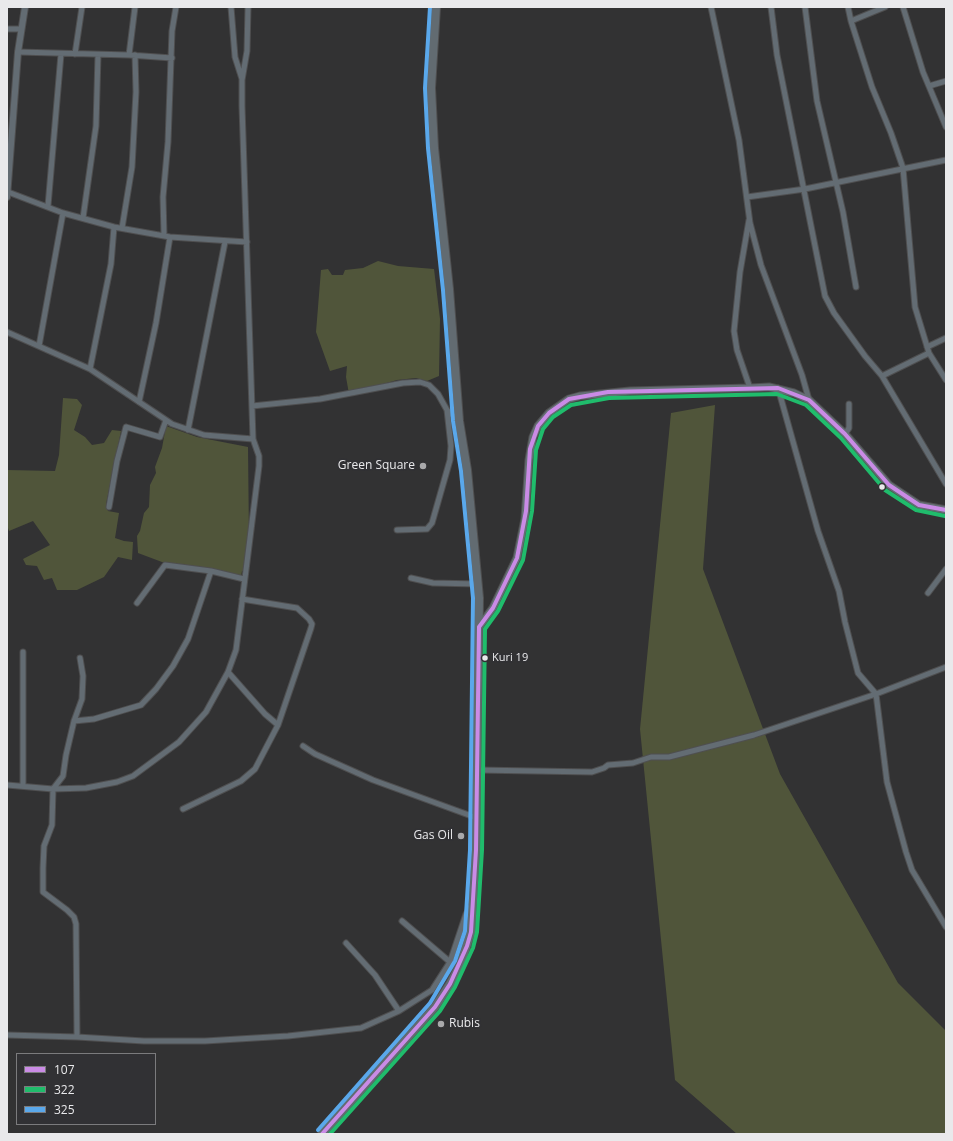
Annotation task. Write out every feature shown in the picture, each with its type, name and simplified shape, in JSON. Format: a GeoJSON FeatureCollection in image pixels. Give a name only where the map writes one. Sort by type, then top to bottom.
{"type":"FeatureCollection","features":[{"type":"Feature","properties":{"kind":"highway"},"geometry":{"type":"LineString","coordinates":[[323,1132],[435,1007],[450,984],[467,946],[471,932],[474,902],[477,818],[478,584],[467,470],[459,421],[449,289],[432,114],[431,88],[436,7]]}},
{"type":"Feature","properties":{"kind":"main road"},"geometry":{"type":"LineString","coordinates":[[479,627],[493,608],[517,558],[526,511],[530,449],[538,426],[549,413],[569,399],[596,394],[630,391],[778,388],[809,400],[845,434],[889,485],[919,505],[946,510]]}},
{"type":"Feature","properties":{"kind":"street"},"geometry":{"type":"LineString","coordinates":[[25,7],[18,52],[7,194],[48,206],[63,213],[114,227],[170,237],[225,242],[247,242]]}},
{"type":"Feature","properties":{"kind":"street"},"geometry":{"type":"LineString","coordinates":[[75,54],[82,7]]}},
{"type":"Feature","properties":{"kind":"street"},"geometry":{"type":"LineString","coordinates":[[129,55],[135,7]]}},
{"type":"Feature","properties":{"kind":"street"},"geometry":{"type":"LineString","coordinates":[[164,235],[163,197],[168,142],[172,31],[176,7]]}},
{"type":"Feature","properties":{"kind":"street"},"geometry":{"type":"LineString","coordinates":[[231,7],[235,57],[242,80]]}},
{"type":"Feature","properties":{"kind":"street"},"geometry":{"type":"LineString","coordinates":[[7,785],[53,789],[103,786],[133,776],[180,742],[206,712],[228,672],[236,650],[258,480],[259,456],[253,439],[242,80],[247,51],[248,7]]}},
{"type":"Feature","properties":{"kind":"street"},"geometry":{"type":"LineString","coordinates":[[711,7],[736,126],[750,218],[761,265],[802,375],[809,400]]}},
{"type":"Feature","properties":{"kind":"street"},"geometry":{"type":"LineString","coordinates":[[771,7],[779,62],[805,189],[819,270],[826,296],[834,313],[865,356],[882,376],[946,484]]}},
{"type":"Feature","properties":{"kind":"street"},"geometry":{"type":"LineString","coordinates":[[805,7],[817,101],[843,212],[856,288]]}},
{"type":"Feature","properties":{"kind":"street"},"geometry":{"type":"LineString","coordinates":[[848,7],[872,87],[891,133],[903,168],[915,307],[928,350],[946,380]]}},
{"type":"Feature","properties":{"kind":"street"},"geometry":{"type":"LineString","coordinates":[[851,21],[885,7]]}},
{"type":"Feature","properties":{"kind":"street"},"geometry":{"type":"LineString","coordinates":[[902,7],[911,37],[946,127]]}},
{"type":"Feature","properties":{"kind":"street"},"geometry":{"type":"LineString","coordinates":[[7,29],[21,29]]}},
{"type":"Feature","properties":{"kind":"street"},"geometry":{"type":"LineString","coordinates":[[18,52],[135,55],[172,58]]}},
{"type":"Feature","properties":{"kind":"street"},"geometry":{"type":"LineString","coordinates":[[48,206],[61,54]]}},
{"type":"Feature","properties":{"kind":"street"},"geometry":{"type":"LineString","coordinates":[[83,218],[96,126],[98,55]]}},
{"type":"Feature","properties":{"kind":"street"},"geometry":{"type":"LineString","coordinates":[[122,228],[132,167],[136,92],[135,55]]}},
{"type":"Feature","properties":{"kind":"street"},"geometry":{"type":"LineString","coordinates":[[929,86],[946,81]]}},
{"type":"Feature","properties":{"kind":"street"},"geometry":{"type":"LineString","coordinates":[[747,197],[805,189],[946,160]]}},
{"type":"Feature","properties":{"kind":"street"},"geometry":{"type":"LineString","coordinates":[[39,346],[63,213]]}},
{"type":"Feature","properties":{"kind":"street"},"geometry":{"type":"LineString","coordinates":[[750,218],[740,272],[734,331],[737,350],[750,388]]}},
{"type":"Feature","properties":{"kind":"street"},"geometry":{"type":"LineString","coordinates":[[90,369],[111,264],[114,227]]}},
{"type":"Feature","properties":{"kind":"street"},"geometry":{"type":"LineString","coordinates":[[139,402],[156,322],[170,237]]}},
{"type":"Feature","properties":{"kind":"street"},"geometry":{"type":"LineString","coordinates":[[188,430],[225,242]]}},
{"type":"Feature","properties":{"kind":"street"},"geometry":{"type":"LineString","coordinates":[[7,332],[90,369],[166,420],[188,430],[204,435],[253,439]]}},
{"type":"Feature","properties":{"kind":"street"},"geometry":{"type":"LineString","coordinates":[[882,376],[946,338]]}},
{"type":"Feature","properties":{"kind":"street"},"geometry":{"type":"LineString","coordinates":[[252,406],[320,399],[412,382],[429,385],[438,394],[447,410],[459,421]]}},
{"type":"Feature","properties":{"kind":"street"},"geometry":{"type":"LineString","coordinates":[[778,388],[818,531],[839,590],[845,622],[858,673],[876,694],[887,782],[906,852],[912,870],[946,927]]}},
{"type":"Feature","properties":{"kind":"street"},"geometry":{"type":"LineString","coordinates":[[845,434],[849,428],[849,404]]}},
{"type":"Feature","properties":{"kind":"street"},"geometry":{"type":"LineString","coordinates":[[397,530],[427,529],[432,523],[450,460],[451,446],[447,410]]}},
{"type":"Feature","properties":{"kind":"street"},"geometry":{"type":"LineString","coordinates":[[109,507],[117,461],[126,427],[160,437],[166,420]]}},
{"type":"Feature","properties":{"kind":"street"},"geometry":{"type":"LineString","coordinates":[[137,603],[166,564],[211,571],[244,579]]}},
{"type":"Feature","properties":{"kind":"street"},"geometry":{"type":"LineString","coordinates":[[928,592],[946,570]]}},
{"type":"Feature","properties":{"kind":"street"},"geometry":{"type":"LineString","coordinates":[[74,721],[94,719],[115,714],[135,708],[147,700],[173,666],[188,639],[211,571]]}},
{"type":"Feature","properties":{"kind":"street"},"geometry":{"type":"LineString","coordinates":[[411,578],[433,584],[478,584]]}},
{"type":"Feature","properties":{"kind":"street"},"geometry":{"type":"LineString","coordinates":[[183,809],[240,781],[249,775],[261,758],[278,725],[311,628],[311,621],[297,608],[242,600]]}},
{"type":"Feature","properties":{"kind":"street"},"geometry":{"type":"LineString","coordinates":[[23,652],[23,786]]}},
{"type":"Feature","properties":{"kind":"street"},"geometry":{"type":"LineString","coordinates":[[76,1037],[76,924],[74,917],[54,899],[45,894],[43,888],[44,846],[50,831],[53,817],[53,789],[63,776],[66,755],[82,693],[80,658]]}},
{"type":"Feature","properties":{"kind":"street"},"geometry":{"type":"LineString","coordinates":[[477,770],[592,772],[608,765],[632,763],[651,757],[669,757],[754,735],[876,694],[946,667]]}},
{"type":"Feature","properties":{"kind":"street"},"geometry":{"type":"LineString","coordinates":[[228,672],[265,714],[278,725]]}},
{"type":"Feature","properties":{"kind":"street"},"geometry":{"type":"LineString","coordinates":[[303,746],[314,754],[367,777],[477,818]]}},
{"type":"Feature","properties":{"kind":"street"},"geometry":{"type":"LineString","coordinates":[[7,1035],[144,1041],[205,1041],[288,1036],[357,1029],[399,1011],[432,990],[450,962],[466,914],[474,902]]}},
{"type":"Feature","properties":{"kind":"street"},"geometry":{"type":"LineString","coordinates":[[402,921],[450,962]]}},
{"type":"Feature","properties":{"kind":"street"},"geometry":{"type":"LineString","coordinates":[[346,943],[375,975],[399,1011]]}},
{"type":"Feature","properties":{"kind":"green space"},"geometry":{"type":"Polygon","coordinates":[[[378,261],[398,266],[434,269],[440,319],[439,376],[427,381],[416,378],[397,380],[349,394],[346,377],[347,366],[330,371],[316,332],[321,270],[328,269],[332,275],[343,275],[345,270],[363,268],[378,261]]]}},
{"type":"Feature","properties":{"kind":"green space"},"geometry":{"type":"Polygon","coordinates":[[[63,398],[77,399],[82,405],[74,430],[85,437],[92,445],[104,443],[112,430],[121,431],[106,504],[108,511],[119,513],[115,538],[133,542],[132,560],[118,557],[104,577],[77,590],[57,590],[52,578],[44,580],[37,566],[26,565],[23,559],[50,545],[33,521],[9,531],[7,525],[7,470],[55,471],[59,455],[63,398]]]}},
{"type":"Feature","properties":{"kind":"green space"},"geometry":{"type":"Polygon","coordinates":[[[715,405],[703,569],[780,774],[898,983],[946,1031],[946,1134],[737,1134],[675,1080],[640,729],[671,413],[715,405]]]}},
{"type":"Feature","properties":{"kind":"green space"},"geometry":{"type":"Polygon","coordinates":[[[166,426],[197,437],[248,447],[249,539],[245,571],[242,571],[241,576],[231,573],[162,562],[138,553],[137,536],[140,531],[144,513],[149,507],[150,485],[156,473],[155,467],[162,448],[166,426]]]}},
{"type":"Feature","properties":{"kind":"transit line","name":"325"},"geometry":{"type":"LineString","coordinates":[[318,1130],[430,1003],[455,961],[465,931],[470,850],[473,598],[461,471],[453,421],[443,290],[428,148],[425,88],[430,7]]}},
{"type":"Feature","properties":{"kind":"transit line","name":"107"},"geometry":{"type":"LineString","coordinates":[[322,1134],[435,1007],[450,984],[467,946],[471,932],[476,850],[479,627],[493,608],[517,558],[526,511],[530,449],[538,426],[549,413],[569,399],[608,392],[778,388],[809,400],[845,434],[889,485],[919,505],[946,510]]}},
{"type":"Feature","properties":{"kind":"transit line","name":"322"},"geometry":{"type":"LineString","coordinates":[[330,1134],[440,1011],[455,987],[473,948],[477,932],[482,850],[485,629],[498,611],[523,560],[532,511],[536,450],[543,429],[553,417],[571,405],[609,398],[777,394],[806,405],[841,438],[885,490],[916,510],[945,516]]}},
{"type":"Feature","properties":{"kind":"place","name":"Green Square"},"geometry":{"type":"Point","coordinates":[423,466]}},
{"type":"Feature","properties":{"kind":"place","name":"Kuri 19"},"geometry":{"type":"Point","coordinates":[485,658]}},
{"type":"Feature","properties":{"kind":"place","name":"Gas Oil"},"geometry":{"type":"Point","coordinates":[461,836]}},
{"type":"Feature","properties":{"kind":"place","name":"Rubis"},"geometry":{"type":"Point","coordinates":[441,1024]}}]}
